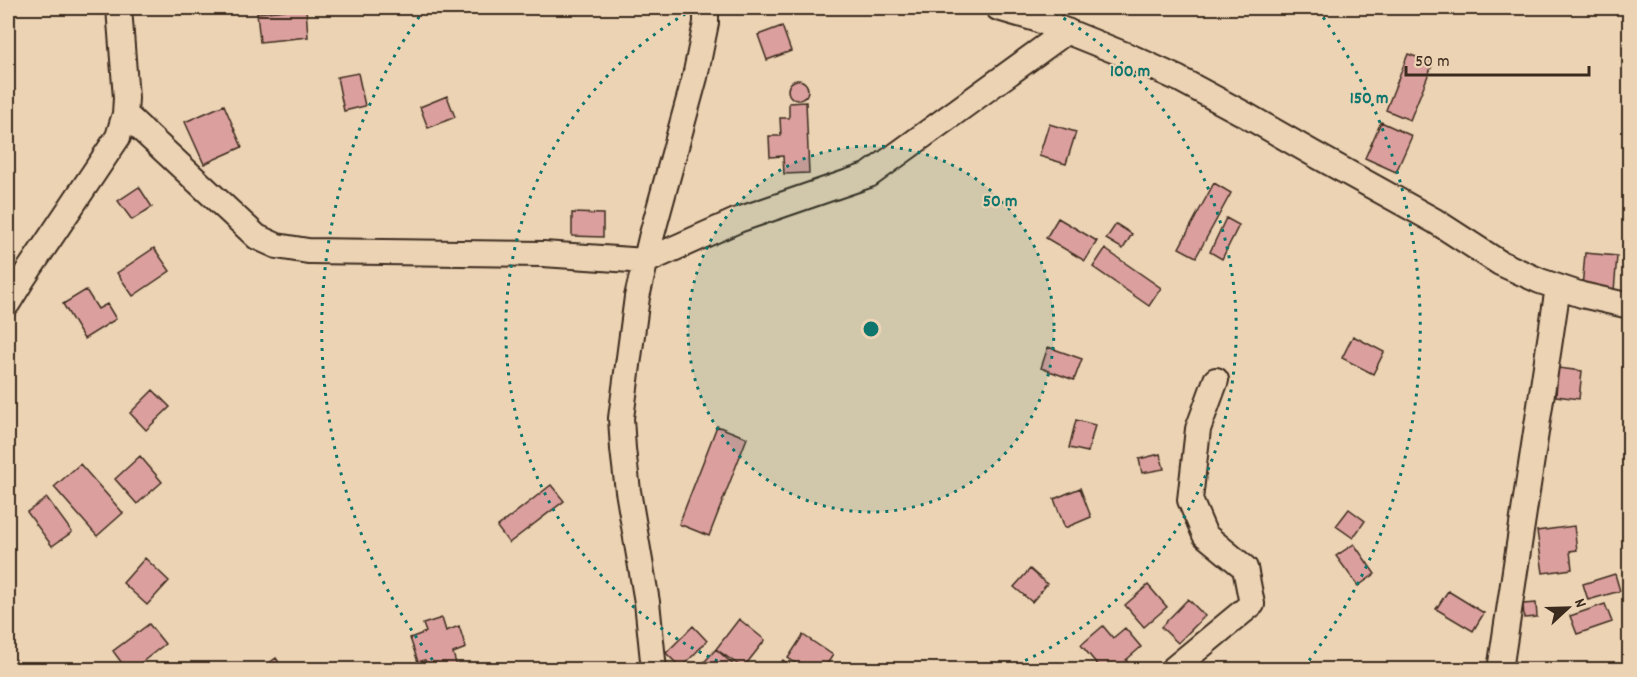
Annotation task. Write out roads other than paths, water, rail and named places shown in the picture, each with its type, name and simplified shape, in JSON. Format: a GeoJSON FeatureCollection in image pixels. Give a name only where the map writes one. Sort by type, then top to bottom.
{"type":"FeatureCollection","features":[{"type":"Feature","properties":{"kind":"street"},"geometry":{"type":"LineString","coordinates":[[8,303],[118,137],[124,114],[126,80],[119,8]]}},
{"type":"Feature","properties":{"kind":"street"},"geometry":{"type":"LineString","coordinates":[[654,669],[647,602],[627,481],[621,418],[637,297],[695,77],[706,23],[706,8]]}},
{"type":"Feature","properties":{"kind":"street"},"geometry":{"type":"LineString","coordinates":[[998,8],[1036,19],[1179,79],[1435,221],[1500,262],[1540,281],[1582,295],[1629,306]]}},
{"type":"Feature","properties":{"kind":"street"},"geometry":{"type":"LineString","coordinates":[[124,114],[257,237],[277,246],[308,251],[543,254],[646,261],[738,220],[869,175],[1066,31]]}},
{"type":"Feature","properties":{"kind":"street"},"geometry":{"type":"LineString","coordinates":[[1500,669],[1558,288]]}},
{"type":"Feature","properties":{"kind":"street"},"geometry":{"type":"LineString","coordinates":[[1172,669],[1252,604],[1245,568],[1205,536],[1190,500],[1198,429],[1216,380]]}}]}
